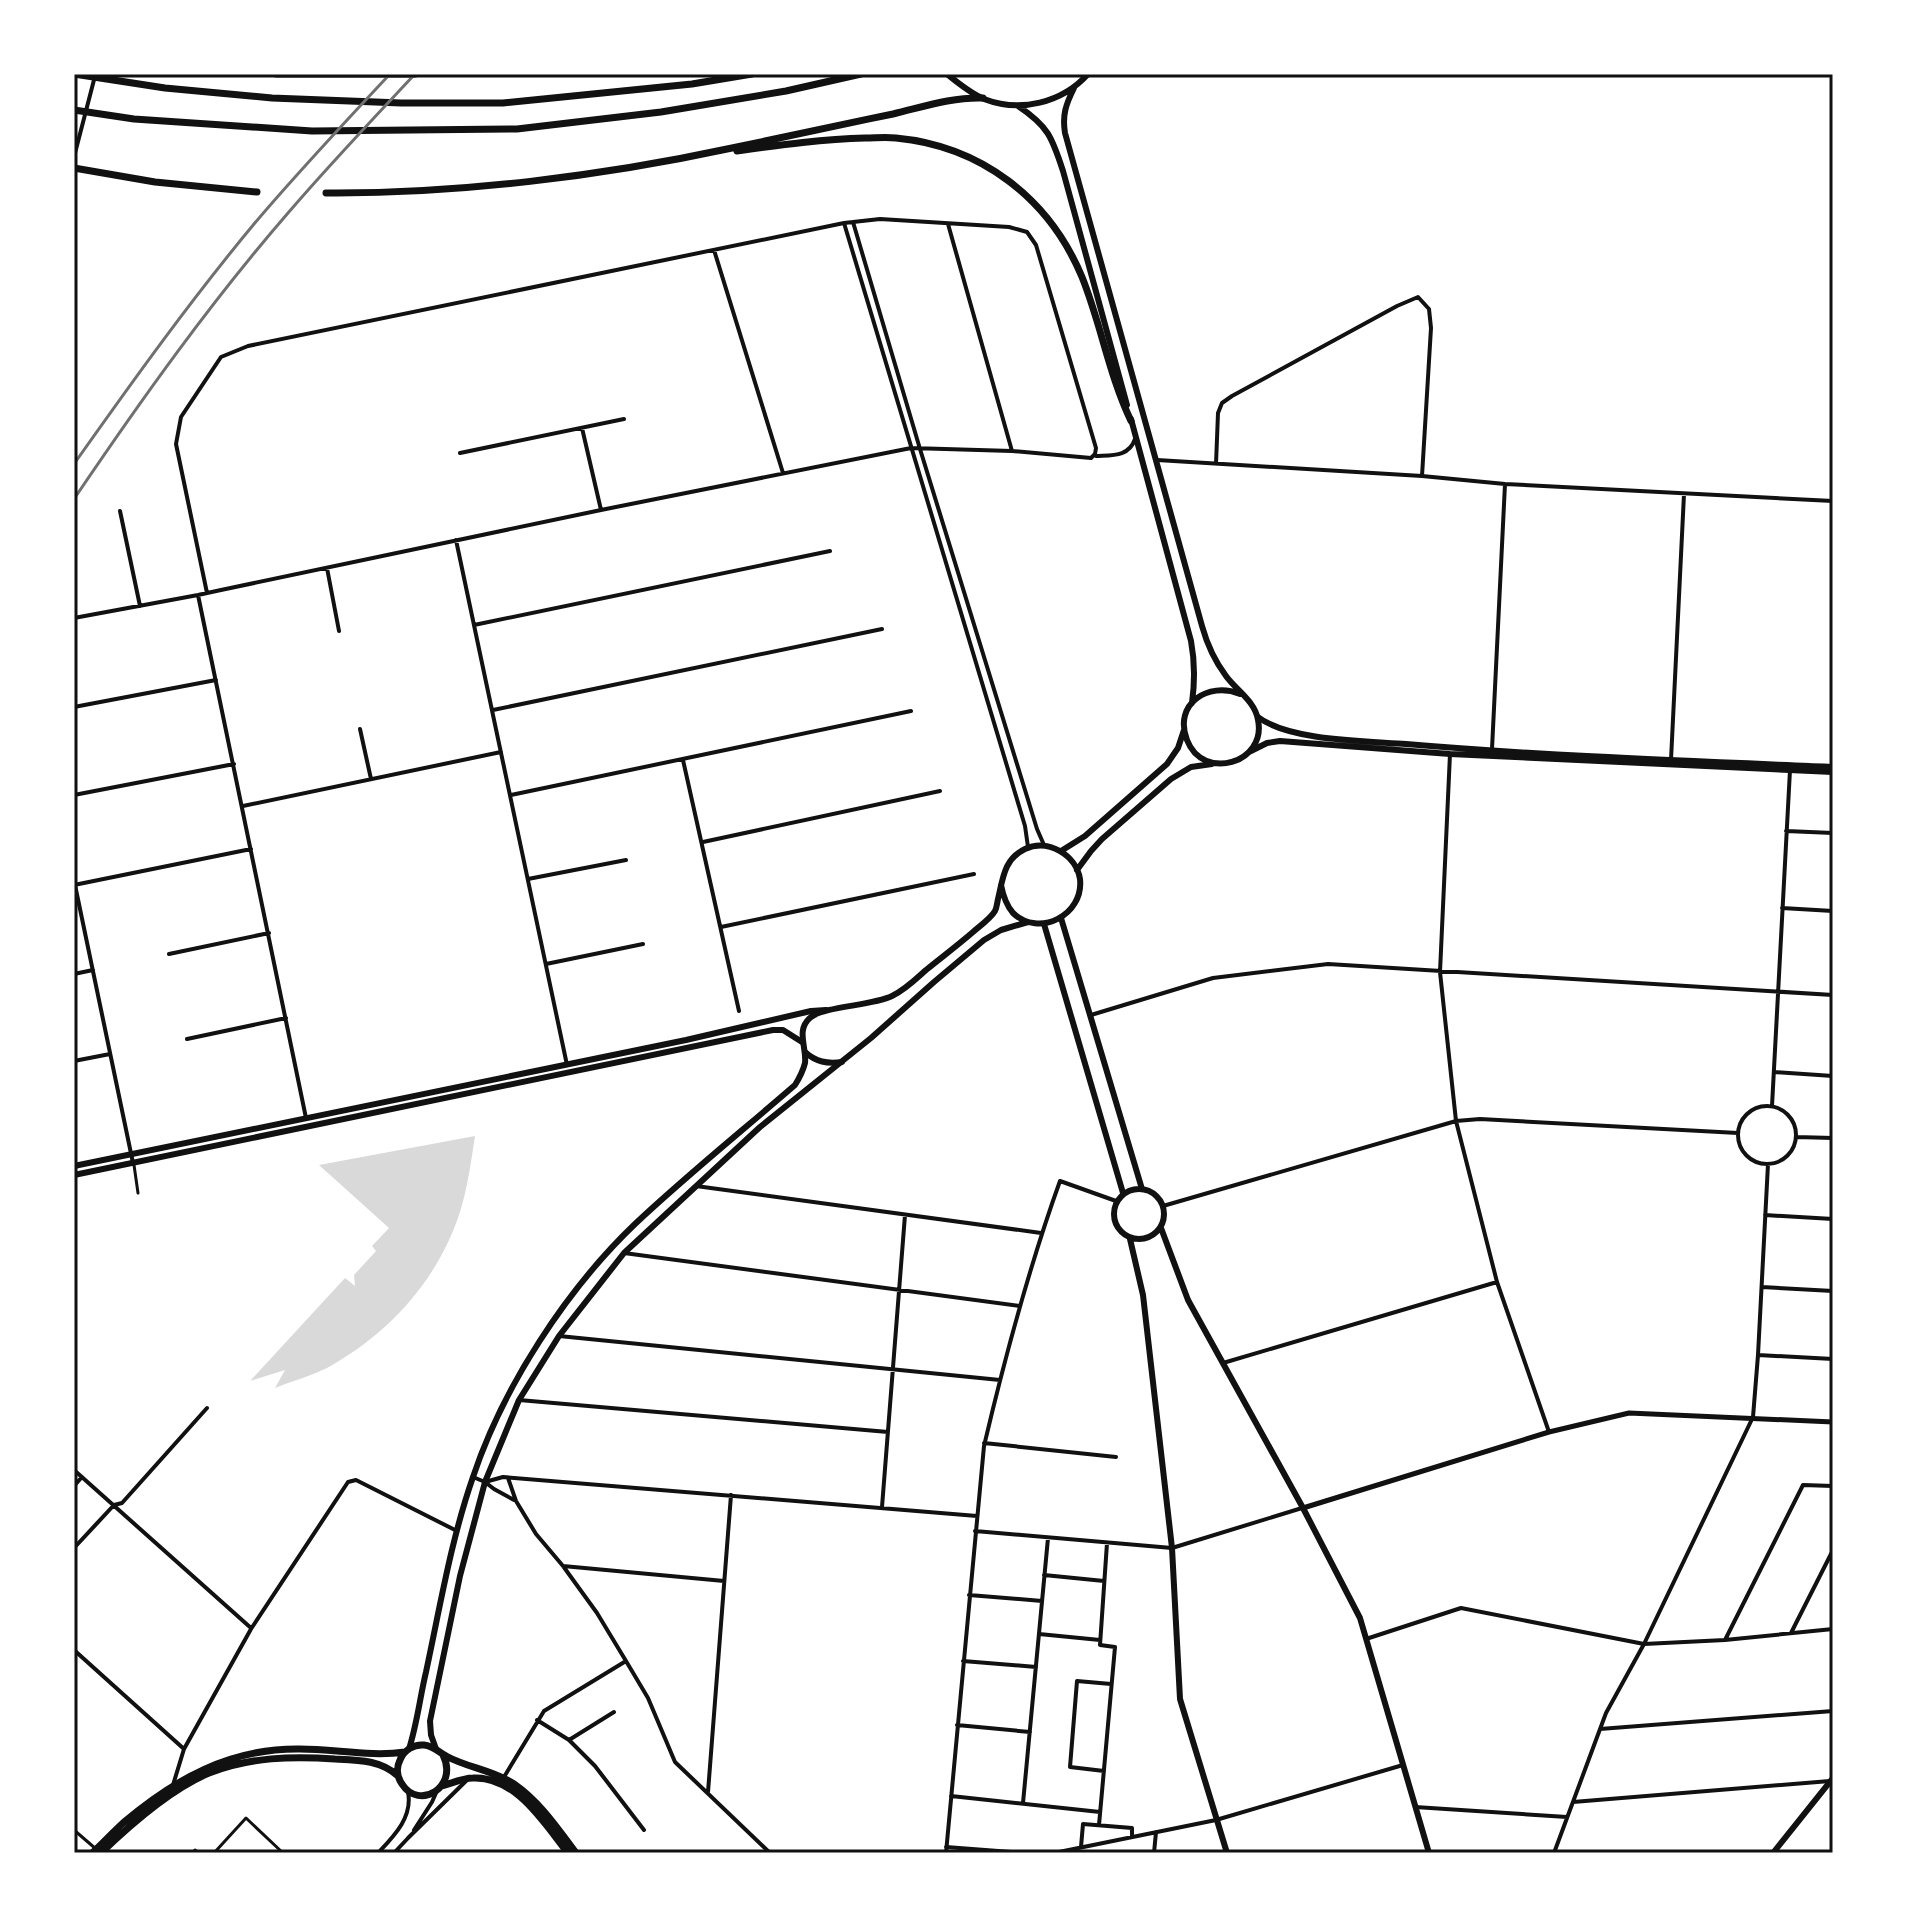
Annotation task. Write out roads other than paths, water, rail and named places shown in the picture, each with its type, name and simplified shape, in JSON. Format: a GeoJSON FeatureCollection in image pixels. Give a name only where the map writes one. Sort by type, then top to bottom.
{"type":"FeatureCollection","features":[{"type":"Feature","properties":{"kind":"highway"},"geometry":{"type":"LineString","coordinates":[[74,74],[165,88],[272,98],[503,103],[692,84],[752,74]]}},
{"type":"Feature","properties":{"kind":"highway"},"geometry":{"type":"LineString","coordinates":[[96,74],[110,78]]}},
{"type":"Feature","properties":{"kind":"highway"},"geometry":{"type":"LineString","coordinates":[[276,74],[415,74]]}},
{"type":"Feature","properties":{"kind":"highway"},"geometry":{"type":"LineString","coordinates":[[74,110],[134,119],[312,131],[517,129],[661,112],[786,91],[861,74]]}},
{"type":"Feature","properties":{"kind":"highway"},"geometry":{"type":"LineString","coordinates":[[676,160],[948,100],[983,98]]}},
{"type":"Feature","properties":{"kind":"highway"},"geometry":{"type":"LineString","coordinates":[[326,193],[391,194],[499,184],[844,139],[894,137],[941,146],[984,165],[1016,185],[1056,229],[1087,292],[1131,421]]}},
{"type":"Feature","properties":{"kind":"highway"},"geometry":{"type":"LineString","coordinates":[[74,168],[155,182],[257,192]]}},
{"type":"Feature","properties":{"kind":"highway"},"geometry":{"type":"LineString","coordinates":[[96,1852],[122,1824],[173,1785],[201,1769],[233,1758],[262,1751],[300,1749],[384,1755],[422,1745],[503,1778],[529,1796],[576,1853]]}},
{"type":"Feature","properties":{"kind":"highway"},"geometry":{"type":"LineString","coordinates":[[398,1776],[398,1763],[407,1751]]}},
{"type":"Feature","properties":{"kind":"highway"},"geometry":{"type":"LineString","coordinates":[[439,1789],[448,1771],[443,1755]]}},
{"type":"Feature","properties":{"kind":"highway"},"geometry":{"type":"LineString","coordinates":[[96,1852],[177,1791],[205,1775],[265,1759],[301,1756],[382,1764],[390,1768],[407,1789],[421,1795],[470,1778],[492,1780],[512,1790],[535,1811],[568,1853]]}},
{"type":"Feature","properties":{"kind":"main road"},"geometry":{"type":"LineString","coordinates":[[947,74],[983,98],[1018,106],[1063,94],[1088,74]]}},
{"type":"Feature","properties":{"kind":"main road"},"geometry":{"type":"LineString","coordinates":[[1074,88],[1065,107],[1065,133],[1209,648],[1224,674],[1248,700],[1258,717],[1267,724],[1296,734],[1491,751],[1833,770]]}},
{"type":"Feature","properties":{"kind":"main road"},"geometry":{"type":"LineString","coordinates":[[1018,106],[1035,117],[1048,131],[1063,171],[1191,641],[1195,680],[1192,703],[1184,720],[1187,742],[1192,751],[1214,764]]}},
{"type":"Feature","properties":{"kind":"main road"},"geometry":{"type":"LineString","coordinates":[[1192,703],[1210,691],[1230,690],[1240,694]]}},
{"type":"Feature","properties":{"kind":"main road"},"geometry":{"type":"LineString","coordinates":[[1251,751],[1257,741],[1258,717]]}},
{"type":"Feature","properties":{"kind":"main road"},"geometry":{"type":"LineString","coordinates":[[1061,851],[1085,836],[1167,764],[1178,748],[1184,730]]}},
{"type":"Feature","properties":{"kind":"main road"},"geometry":{"type":"LineString","coordinates":[[1077,870],[1102,839],[1171,779],[1191,767],[1234,763],[1267,743],[1280,741],[1450,754],[1833,770]]}},
{"type":"Feature","properties":{"kind":"main road"},"geometry":{"type":"LineString","coordinates":[[407,1751],[457,1531],[473,1477],[507,1398],[544,1335],[580,1284],[634,1225],[795,1085],[802,1074],[805,1052],[803,1028],[811,1017],[881,1000],[905,988],[995,911],[1004,869],[1012,856],[1028,847],[1044,845],[1061,851],[1071,859],[1080,881],[1076,902],[1069,912],[1044,924],[1029,922],[1014,913],[1005,900],[1001,885]]}},
{"type":"Feature","properties":{"kind":"main road"},"geometry":{"type":"LineString","coordinates":[[1061,918],[1142,1189]]}},
{"type":"Feature","properties":{"kind":"main road"},"geometry":{"type":"LineString","coordinates":[[436,1749],[430,1721],[460,1576],[485,1482],[519,1400],[559,1336],[624,1253],[760,1127],[842,1062],[984,940],[1001,930],[1029,922]]}},
{"type":"Feature","properties":{"kind":"main road"},"geometry":{"type":"LineString","coordinates":[[1044,924],[1123,1193]]}},
{"type":"Feature","properties":{"kind":"main road"},"geometry":{"type":"LineString","coordinates":[[74,1175],[811,1011],[831,1010]]}},
{"type":"Feature","properties":{"kind":"main road"},"geometry":{"type":"LineString","coordinates":[[74,1166],[773,1030],[783,1030],[802,1042]]}},
{"type":"Feature","properties":{"kind":"main road"},"geometry":{"type":"LineString","coordinates":[[805,1052],[816,1060],[842,1062]]}},
{"type":"Feature","properties":{"kind":"main road"},"geometry":{"type":"LineString","coordinates":[[1142,1189],[1158,1198],[1164,1217],[1161,1228],[1155,1234],[1147,1239],[1130,1239],[1120,1232],[1113,1219],[1114,1208],[1123,1193],[1142,1189]]}},
{"type":"Feature","properties":{"kind":"main road"},"geometry":{"type":"LineString","coordinates":[[1161,1228],[1188,1300],[1355,1607],[1429,1853]]}},
{"type":"Feature","properties":{"kind":"main road"},"geometry":{"type":"LineString","coordinates":[[1130,1239],[1143,1295],[1172,1548],[1180,1699],[1227,1853]]}},
{"type":"Feature","properties":{"kind":"main road"},"geometry":{"type":"LineString","coordinates":[[1773,1853],[1832,1779]]}},
{"type":"Feature","properties":{"kind":"street"},"geometry":{"type":"LineString","coordinates":[[74,157],[96,74]]}},
{"type":"Feature","properties":{"kind":"street"},"geometry":{"type":"LineString","coordinates":[[207,593],[176,444],[181,417],[221,357],[248,346],[844,223],[880,219],[1009,227],[1027,232],[1036,245],[1096,448],[1094,456]]}},
{"type":"Feature","properties":{"kind":"street"},"geometry":{"type":"LineString","coordinates":[[853,222],[920,449],[1044,845]]}},
{"type":"Feature","properties":{"kind":"street"},"geometry":{"type":"LineString","coordinates":[[844,223],[1025,826],[1028,847]]}},
{"type":"Feature","properties":{"kind":"street"},"geometry":{"type":"LineString","coordinates":[[948,224],[1012,451]]}},
{"type":"Feature","properties":{"kind":"street"},"geometry":{"type":"LineString","coordinates":[[714,250],[783,473]]}},
{"type":"Feature","properties":{"kind":"street"},"geometry":{"type":"LineString","coordinates":[[1216,464],[1218,413],[1222,403],[1418,297],[1429,309],[1431,328],[1422,476]]}},
{"type":"Feature","properties":{"kind":"street"},"geometry":{"type":"LineString","coordinates":[[460,453],[624,419]]}},
{"type":"Feature","properties":{"kind":"street"},"geometry":{"type":"LineString","coordinates":[[582,428],[601,510]]}},
{"type":"Feature","properties":{"kind":"street"},"geometry":{"type":"LineString","coordinates":[[74,618],[911,448],[1012,451],[1091,458],[1124,453],[1133,446],[1136,436]]}},
{"type":"Feature","properties":{"kind":"street"},"geometry":{"type":"LineString","coordinates":[[1157,460],[1505,484],[1833,501]]}},
{"type":"Feature","properties":{"kind":"street"},"geometry":{"type":"LineString","coordinates":[[1491,751],[1505,484]]}},
{"type":"Feature","properties":{"kind":"street"},"geometry":{"type":"LineString","coordinates":[[1671,760],[1684,494]]}},
{"type":"Feature","properties":{"kind":"street"},"geometry":{"type":"LineString","coordinates":[[120,511],[140,606]]}},
{"type":"Feature","properties":{"kind":"street"},"geometry":{"type":"LineString","coordinates":[[456,540],[567,1065]]}},
{"type":"Feature","properties":{"kind":"street"},"geometry":{"type":"LineString","coordinates":[[474,625],[830,551]]}},
{"type":"Feature","properties":{"kind":"street"},"geometry":{"type":"LineString","coordinates":[[327,568],[339,631]]}},
{"type":"Feature","properties":{"kind":"street"},"geometry":{"type":"LineString","coordinates":[[198,595],[307,1123]]}},
{"type":"Feature","properties":{"kind":"street"},"geometry":{"type":"LineString","coordinates":[[493,710],[882,629]]}},
{"type":"Feature","properties":{"kind":"street"},"geometry":{"type":"LineString","coordinates":[[74,707],[216,680]]}},
{"type":"Feature","properties":{"kind":"street"},"geometry":{"type":"LineString","coordinates":[[511,795],[911,711]]}},
{"type":"Feature","properties":{"kind":"street"},"geometry":{"type":"LineString","coordinates":[[360,729],[371,779]]}},
{"type":"Feature","properties":{"kind":"street"},"geometry":{"type":"LineString","coordinates":[[243,806],[501,752]]}},
{"type":"Feature","properties":{"kind":"street"},"geometry":{"type":"LineString","coordinates":[[1450,754],[1440,972],[1456,1121],[1497,1282],[1549,1432]]}},
{"type":"Feature","properties":{"kind":"street"},"geometry":{"type":"LineString","coordinates":[[683,760],[739,1011]]}},
{"type":"Feature","properties":{"kind":"street"},"geometry":{"type":"LineString","coordinates":[[74,795],[234,764]]}},
{"type":"Feature","properties":{"kind":"street"},"geometry":{"type":"LineString","coordinates":[[1772,1106],[1790,770]]}},
{"type":"Feature","properties":{"kind":"street"},"geometry":{"type":"LineString","coordinates":[[703,842],[940,791]]}},
{"type":"Feature","properties":{"kind":"street"},"geometry":{"type":"LineString","coordinates":[[1786,831],[1833,833]]}},
{"type":"Feature","properties":{"kind":"street"},"geometry":{"type":"LineString","coordinates":[[138,1193],[74,885],[251,849]]}},
{"type":"Feature","properties":{"kind":"street"},"geometry":{"type":"LineString","coordinates":[[528,879],[626,860]]}},
{"type":"Feature","properties":{"kind":"street"},"geometry":{"type":"LineString","coordinates":[[721,927],[974,874]]}},
{"type":"Feature","properties":{"kind":"street"},"geometry":{"type":"LineString","coordinates":[[1782,908],[1833,911]]}},
{"type":"Feature","properties":{"kind":"street"},"geometry":{"type":"LineString","coordinates":[[169,954],[269,933]]}},
{"type":"Feature","properties":{"kind":"street"},"geometry":{"type":"LineString","coordinates":[[546,964],[643,944]]}},
{"type":"Feature","properties":{"kind":"street"},"geometry":{"type":"LineString","coordinates":[[1089,1016],[1213,978],[1328,964],[1833,995]]}},
{"type":"Feature","properties":{"kind":"street"},"geometry":{"type":"LineString","coordinates":[[74,974],[93,970]]}},
{"type":"Feature","properties":{"kind":"street"},"geometry":{"type":"LineString","coordinates":[[187,1039],[286,1018]]}},
{"type":"Feature","properties":{"kind":"street"},"geometry":{"type":"LineString","coordinates":[[74,1061],[110,1054]]}},
{"type":"Feature","properties":{"kind":"street"},"geometry":{"type":"LineString","coordinates":[[1774,1072],[1833,1076]]}},
{"type":"Feature","properties":{"kind":"street"},"geometry":{"type":"LineString","coordinates":[[1772,1106],[1790,1118],[1796,1137],[1793,1148],[1778,1162],[1757,1163],[1743,1152],[1738,1133],[1743,1118],[1750,1111],[1772,1106]]}},
{"type":"Feature","properties":{"kind":"street"},"geometry":{"type":"LineString","coordinates":[[1163,1206],[1456,1121],[1480,1119],[1738,1133]]}},
{"type":"Feature","properties":{"kind":"street"},"geometry":{"type":"LineString","coordinates":[[1796,1137],[1833,1138]]}},
{"type":"Feature","properties":{"kind":"street"},"geometry":{"type":"LineString","coordinates":[[1554,1853],[1606,1713],[1644,1644],[1753,1417],[1768,1164]]}},
{"type":"Feature","properties":{"kind":"street"},"geometry":{"type":"LineString","coordinates":[[1023,1853],[946,1850],[984,1443],[1041,1233],[1060,1181],[1116,1201]]}},
{"type":"Feature","properties":{"kind":"street"},"geometry":{"type":"LineString","coordinates":[[696,1186],[1041,1233]]}},
{"type":"Feature","properties":{"kind":"street"},"geometry":{"type":"LineString","coordinates":[[882,1507],[905,1215]]}},
{"type":"Feature","properties":{"kind":"street"},"geometry":{"type":"LineString","coordinates":[[1765,1215],[1833,1219]]}},
{"type":"Feature","properties":{"kind":"street"},"geometry":{"type":"LineString","coordinates":[[624,1253],[1020,1306]]}},
{"type":"Feature","properties":{"kind":"street"},"geometry":{"type":"LineString","coordinates":[[1221,1363],[1497,1282]]}},
{"type":"Feature","properties":{"kind":"street"},"geometry":{"type":"LineString","coordinates":[[1762,1287],[1833,1291]]}},
{"type":"Feature","properties":{"kind":"street"},"geometry":{"type":"LineString","coordinates":[[559,1336],[1000,1380]]}},
{"type":"Feature","properties":{"kind":"street"},"geometry":{"type":"LineString","coordinates":[[1758,1355],[1833,1359]]}},
{"type":"Feature","properties":{"kind":"street"},"geometry":{"type":"LineString","coordinates":[[519,1400],[888,1432]]}},
{"type":"Feature","properties":{"kind":"street"},"geometry":{"type":"LineString","coordinates":[[74,1548],[114,1505],[122,1503],[207,1408]]}},
{"type":"Feature","properties":{"kind":"street"},"geometry":{"type":"LineString","coordinates":[[975,1531],[1172,1548],[1549,1432],[1629,1413],[1833,1422]]}},
{"type":"Feature","properties":{"kind":"street"},"geometry":{"type":"LineString","coordinates":[[984,1443],[1116,1457]]}},
{"type":"Feature","properties":{"kind":"street"},"geometry":{"type":"LineString","coordinates":[[74,1470],[251,1629]]}},
{"type":"Feature","properties":{"kind":"street"},"geometry":{"type":"LineString","coordinates":[[74,1486],[82,1477]]}},
{"type":"Feature","properties":{"kind":"street"},"geometry":{"type":"LineString","coordinates":[[473,1477],[516,1501]]}},
{"type":"Feature","properties":{"kind":"street"},"geometry":{"type":"LineString","coordinates":[[485,1482],[499,1477],[977,1516]]}},
{"type":"Feature","properties":{"kind":"street"},"geometry":{"type":"LineString","coordinates":[[508,1478],[516,1501],[536,1534],[597,1613],[648,1698],[675,1762],[770,1853]]}},
{"type":"Feature","properties":{"kind":"street"},"geometry":{"type":"LineString","coordinates":[[173,1785],[184,1749],[251,1629],[348,1482],[356,1480],[457,1531]]}},
{"type":"Feature","properties":{"kind":"street"},"geometry":{"type":"LineString","coordinates":[[1725,1640],[1803,1485],[1833,1486]]}},
{"type":"Feature","properties":{"kind":"street"},"geometry":{"type":"LineString","coordinates":[[708,1793],[731,1495]]}},
{"type":"Feature","properties":{"kind":"street"},"geometry":{"type":"LineString","coordinates":[[1023,1803],[1048,1538]]}},
{"type":"Feature","properties":{"kind":"street"},"geometry":{"type":"LineString","coordinates":[[1099,1825],[1115,1647],[1100,1645],[1107,1543]]}},
{"type":"Feature","properties":{"kind":"street"},"geometry":{"type":"LineString","coordinates":[[1791,1633],[1833,1550]]}},
{"type":"Feature","properties":{"kind":"street"},"geometry":{"type":"LineString","coordinates":[[563,1566],[724,1581]]}},
{"type":"Feature","properties":{"kind":"street"},"geometry":{"type":"LineString","coordinates":[[1044,1575],[1104,1581]]}},
{"type":"Feature","properties":{"kind":"street"},"geometry":{"type":"LineString","coordinates":[[969,1595],[1042,1601]]}},
{"type":"Feature","properties":{"kind":"street"},"geometry":{"type":"LineString","coordinates":[[1366,1639],[1461,1608],[1644,1644],[1725,1640],[1833,1629]]}},
{"type":"Feature","properties":{"kind":"street"},"geometry":{"type":"LineString","coordinates":[[1039,1634],[1100,1640]]}},
{"type":"Feature","properties":{"kind":"street"},"geometry":{"type":"LineString","coordinates":[[74,1650],[184,1749]]}},
{"type":"Feature","properties":{"kind":"street"},"geometry":{"type":"LineString","coordinates":[[503,1778],[544,1711],[626,1661]]}},
{"type":"Feature","properties":{"kind":"street"},"geometry":{"type":"LineString","coordinates":[[963,1661],[1036,1667]]}},
{"type":"Feature","properties":{"kind":"street"},"geometry":{"type":"LineString","coordinates":[[1104,1771],[1070,1767],[1077,1681],[1111,1684]]}},
{"type":"Feature","properties":{"kind":"street"},"geometry":{"type":"LineString","coordinates":[[1600,1729],[1833,1711]]}},
{"type":"Feature","properties":{"kind":"street"},"geometry":{"type":"LineString","coordinates":[[569,1740],[614,1712]]}},
{"type":"Feature","properties":{"kind":"street"},"geometry":{"type":"LineString","coordinates":[[537,1720],[569,1740],[595,1766],[644,1830]]}},
{"type":"Feature","properties":{"kind":"street"},"geometry":{"type":"LineString","coordinates":[[957,1725],[1030,1732]]}},
{"type":"Feature","properties":{"kind":"street"},"geometry":{"type":"LineString","coordinates":[[1054,1853],[1216,1820],[1403,1765]]}},
{"type":"Feature","properties":{"kind":"street"},"geometry":{"type":"LineString","coordinates":[[394,1853],[470,1778]]}},
{"type":"Feature","properties":{"kind":"street"},"geometry":{"type":"LineString","coordinates":[[1573,1802],[1832,1779]]}},
{"type":"Feature","properties":{"kind":"street"},"geometry":{"type":"LineString","coordinates":[[378,1853],[400,1830],[409,1803],[407,1789]]}},
{"type":"Feature","properties":{"kind":"street"},"geometry":{"type":"LineString","coordinates":[[408,1838],[439,1789]]}},
{"type":"Feature","properties":{"kind":"street"},"geometry":{"type":"LineString","coordinates":[[951,1796],[1100,1812]]}},
{"type":"Feature","properties":{"kind":"street"},"geometry":{"type":"LineString","coordinates":[[1415,1807],[1567,1817]]}},
{"type":"Feature","properties":{"kind":"street"},"geometry":{"type":"LineString","coordinates":[[217,1852],[246,1818],[283,1853]]}},
{"type":"Feature","properties":{"kind":"street"},"geometry":{"type":"LineString","coordinates":[[1081,1847],[1083,1824],[1132,1828],[1132,1837]]}},
{"type":"Feature","properties":{"kind":"street"},"geometry":{"type":"LineString","coordinates":[[74,1830],[96,1852]]}},
{"type":"Feature","properties":{"kind":"street"},"geometry":{"type":"LineString","coordinates":[[1154,1853],[1156,1832]]}},
{"type":"Feature","properties":{"kind":"street"},"geometry":{"type":"LineString","coordinates":[[192,1853],[195,1850],[199,1853]]}},
{"type":"Feature","properties":{"kind":"railway"},"geometry":{"type":"LineString","coordinates":[[74,464],[230,253],[390,74]]}},
{"type":"Feature","properties":{"kind":"railway"},"geometry":{"type":"LineString","coordinates":[[74,499],[151,389],[259,247],[415,74]]}}]}
